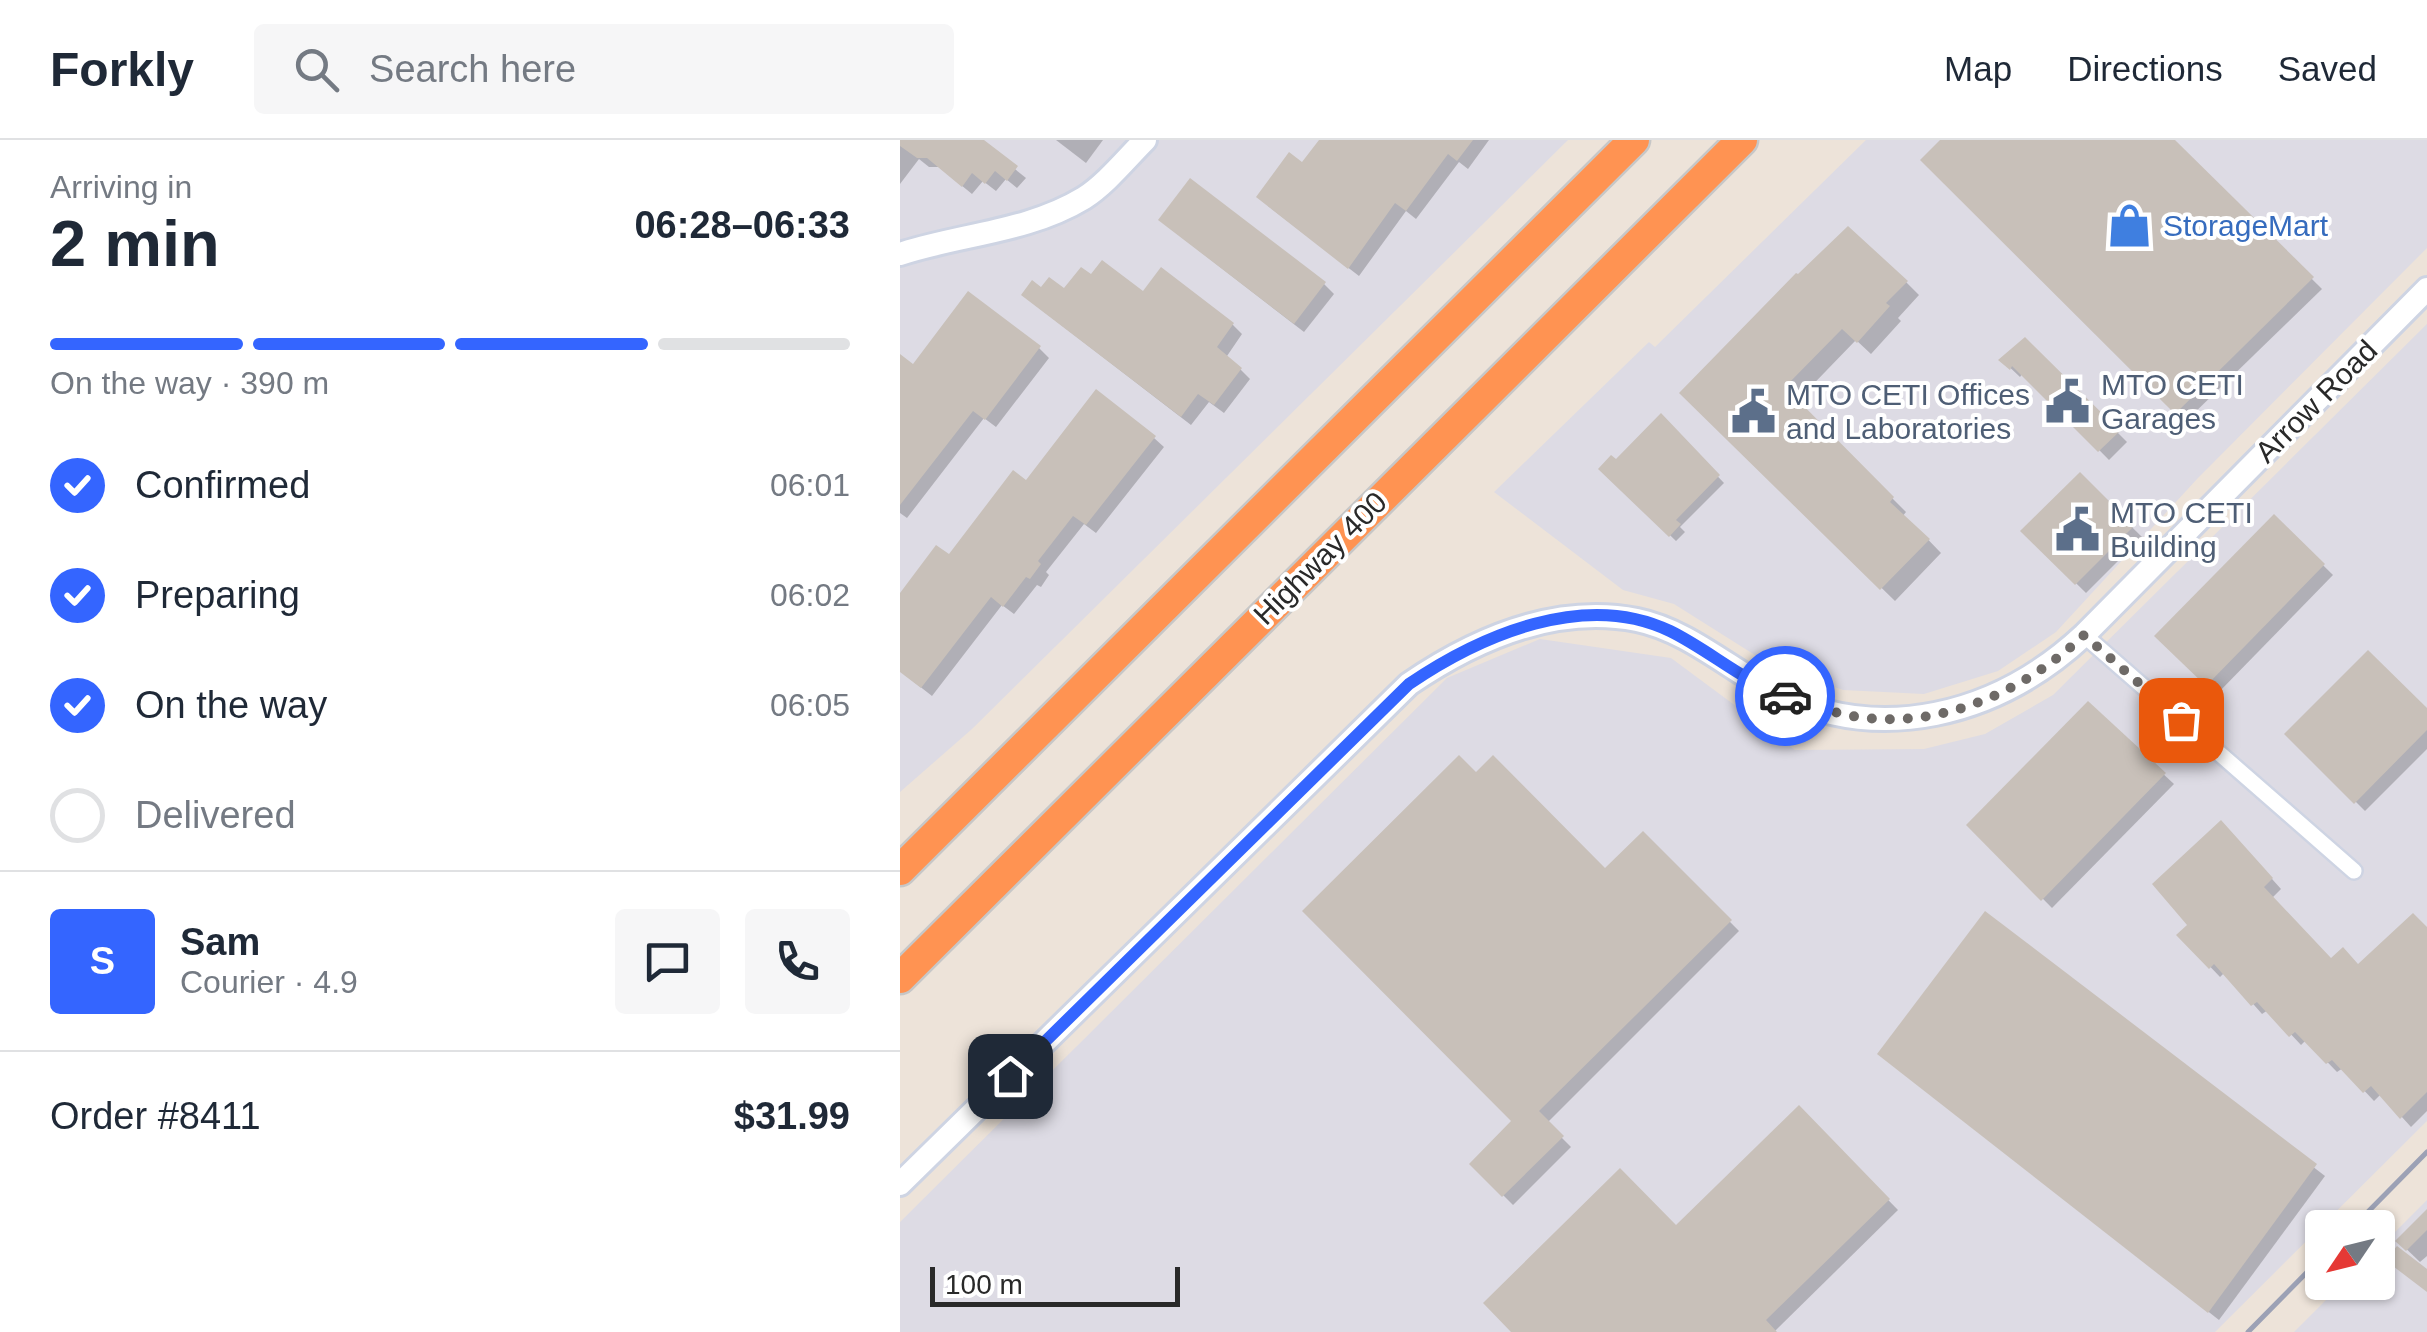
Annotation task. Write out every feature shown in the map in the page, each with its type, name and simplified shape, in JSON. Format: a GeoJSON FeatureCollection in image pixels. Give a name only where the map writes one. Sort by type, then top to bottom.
{"type":"FeatureCollection","features":[{"type":"Feature","properties":{"kind":"highway"},"geometry":{"type":"LineString","coordinates":[[900,870],[1634,140]]}},
{"type":"Feature","properties":{"kind":"highway","name":"Highway 400"},"geometry":{"type":"LineString","coordinates":[[900,978],[1742,140]]}},
{"type":"Feature","properties":{"kind":"street"},"geometry":{"type":"LineString","coordinates":[[900,254],[940,241],[1040,221],[1087,196],[1146,140]]}},
{"type":"Feature","properties":{"kind":"street","name":"Arrow Road"},"geometry":{"type":"LineString","coordinates":[[900,1184],[1409,684],[1478,643],[1521,626],[1556,620],[1590,616],[1638,620],[1668,630],[1773,692],[1852,716],[1926,718],[1991,698],[2018,686],[2062,656],[2427,289]]}},
{"type":"Feature","properties":{"kind":"street"},"geometry":{"type":"LineString","coordinates":[[2084,635],[2354,871]]}},
{"type":"Feature","properties":{"kind":"shaded area"},"geometry":{"type":"Polygon","coordinates":[[[900,140],[1568,140],[972,729],[900,792],[900,140]]]}},
{"type":"Feature","properties":{"kind":"shaded area"},"geometry":{"type":"Polygon","coordinates":[[[1866,140],[2427,140],[2427,248],[2198,478],[2056,632],[1998,671],[1924,694],[1843,690],[1766,662],[1674,604],[1623,590],[1494,492],[1649,342],[1655,347],[1866,140]]]}},
{"type":"Feature","properties":{"kind":"shaded area"},"geometry":{"type":"Polygon","coordinates":[[[2427,324],[2427,1121],[2338,1210],[2305,1210],[2305,1242],[2215,1332],[900,1332],[900,1222],[1447,678],[1540,639],[1671,658],[1795,750],[1924,749],[1985,734],[2053,695],[2427,324]]]}},
{"type":"Feature","properties":{"kind":"shaded area"},"geometry":{"type":"Polygon","coordinates":[[[2427,1200],[2427,1332],[2294,1332],[2326,1300],[2395,1300],[2395,1232],[2427,1200]]]}},
{"type":"Feature","properties":{"kind":"building"},"geometry":{"type":"Polygon","coordinates":[[[900,140],[984,140],[1018,166],[1007,181],[995,171],[985,184],[972,173],[962,187],[927,158],[917,158],[900,146],[900,140]]]}},
{"type":"Feature","properties":{"kind":"building"},"geometry":{"type":"Polygon","coordinates":[[[1319,140],[1473,140],[1457,161],[1448,154],[1406,211],[1395,203],[1348,269],[1256,197],[1289,152],[1302,162],[1319,140]]]}},
{"type":"Feature","properties":{"kind":"building"},"geometry":{"type":"Polygon","coordinates":[[[1940,140],[2175,140],[2314,277],[2175,414],[1920,160],[1940,140]]]}},
{"type":"Feature","properties":{"kind":"building"},"geometry":{"type":"Polygon","coordinates":[[[1190,178],[1326,282],[1294,324],[1158,220],[1190,178]]]}},
{"type":"Feature","properties":{"kind":"building","name":"MTO CETI Offices and Laboratories"},"geometry":{"type":"Polygon","coordinates":[[[1848,226],[1908,281],[1886,303],[1890,306],[1857,343],[1842,329],[1785,387],[1894,497],[1890,502],[1930,539],[1880,590],[1679,393],[1796,273],[1848,226]]]}},
{"type":"Feature","properties":{"kind":"building"},"geometry":{"type":"Polygon","coordinates":[[[1102,260],[1143,291],[1161,267],[1234,323],[1217,347],[1242,368],[1214,405],[1198,394],[1181,417],[1021,295],[1032,280],[1041,287],[1049,277],[1064,288],[1081,267],[1091,274],[1102,260]]]}},
{"type":"Feature","properties":{"kind":"building"},"geometry":{"type":"Polygon","coordinates":[[[968,291],[1041,346],[985,420],[973,411],[900,505],[900,354],[913,364],[968,291]]]}},
{"type":"Feature","properties":{"kind":"building","name":"MTO CETI Garages"},"geometry":{"type":"Polygon","coordinates":[[[2025,337],[2120,431],[2098,452],[2012,366],[2010,370],[1998,360],[2025,337]]]}},
{"type":"Feature","properties":{"kind":"building"},"geometry":{"type":"Polygon","coordinates":[[[1096,389],[1156,436],[1086,525],[1073,516],[1038,561],[1041,564],[1030,579],[1026,577],[1003,607],[991,597],[921,688],[900,672],[900,593],[936,545],[949,554],[1013,470],[1026,480],[1096,389]]]}},
{"type":"Feature","properties":{"kind":"building"},"geometry":{"type":"Polygon","coordinates":[[[1661,413],[1720,475],[1676,520],[1681,524],[1669,537],[1598,469],[1611,455],[1616,459],[1661,413]]]}},
{"type":"Feature","properties":{"kind":"building","name":"MTO CETI Building"},"geometry":{"type":"Polygon","coordinates":[[[2080,472],[2134,526],[2075,585],[2020,531],[2080,472]]]}},
{"type":"Feature","properties":{"kind":"building"},"geometry":{"type":"Polygon","coordinates":[[[2274,514],[2325,564],[2206,686],[2154,636],[2274,514]]]}},
{"type":"Feature","properties":{"kind":"building"},"geometry":{"type":"Polygon","coordinates":[[[2368,650],[2427,708],[2427,730],[2354,804],[2284,734],[2368,650]]]}},
{"type":"Feature","properties":{"kind":"building"},"geometry":{"type":"Polygon","coordinates":[[[2088,701],[2166,773],[2041,901],[1966,825],[2088,701]]]}},
{"type":"Feature","properties":{"kind":"building"},"geometry":{"type":"Polygon","coordinates":[[[1459,755],[1476,772],[1493,755],[1605,868],[1643,831],[1732,920],[1539,1111],[1564,1136],[1502,1197],[1469,1164],[1511,1121],[1302,911],[1459,755]]]}},
{"type":"Feature","properties":{"kind":"building"},"geometry":{"type":"Polygon","coordinates":[[[2221,820],[2273,878],[2264,887],[2331,958],[2343,947],[2358,964],[2413,913],[2427,927],[2427,1092],[2400,1119],[2371,1086],[2363,1093],[2332,1060],[2326,1064],[2295,1032],[2289,1037],[2257,1002],[2251,1006],[2214,964],[2209,969],[2176,935],[2187,925],[2152,884],[2221,820]]]}},
{"type":"Feature","properties":{"kind":"building"},"geometry":{"type":"Polygon","coordinates":[[[1985,911],[2317,1164],[2208,1313],[1877,1054],[1985,911]]]}},
{"type":"Feature","properties":{"kind":"building"},"geometry":{"type":"Polygon","coordinates":[[[1799,1105],[1890,1199],[1766,1320],[1777,1332],[1511,1332],[1483,1303],[1620,1168],[1676,1225],[1799,1105]]]}},
{"type":"Feature","properties":{"kind":"building"},"geometry":{"type":"Polygon","coordinates":[[[2427,1209],[2427,1230],[2406,1251],[2395,1241],[2427,1209]]]}},
{"type":"Feature","properties":{"kind":"building"},"geometry":{"type":"Polygon","coordinates":[[[2397,1246],[2427,1269],[2427,1292],[2395,1268],[2397,1246]]]}},
{"type":"Feature","properties":{"kind":"railway"},"geometry":{"type":"LineString","coordinates":[[2370,1210],[2427,1152]]}},
{"type":"Feature","properties":{"kind":"railway"},"geometry":{"type":"LineString","coordinates":[[2248,1332],[2305,1274]]}},
{"type":"Feature","properties":{"kind":"way so far"},"geometry":{"type":"LineString","coordinates":[[1785,696],[1852,716],[1926,718],[2018,686],[2062,656],[2084,635],[2181,720]]}},
{"type":"Feature","properties":{"kind":"place","name":"StorageMart"},"geometry":{"type":"Point","coordinates":[2130,225]}},
{"type":"Feature","properties":{"kind":"place","name":"MTO CETI Garages"},"geometry":{"type":"Point","coordinates":[2068,401]}},
{"type":"Feature","properties":{"kind":"place","name":"MTO CETI Offices and Laboratories"},"geometry":{"type":"Point","coordinates":[1753,411]}},
{"type":"Feature","properties":{"kind":"place","name":"MTO CETI Building"},"geometry":{"type":"Point","coordinates":[2077,529]}},
{"type":"Feature","properties":{"kind":"route"},"geometry":{"type":"LineString","coordinates":[[1010,1076],[1409,684],[1478,643],[1521,626],[1556,620],[1590,616],[1638,620],[1668,630],[1785,696]]}}]}
